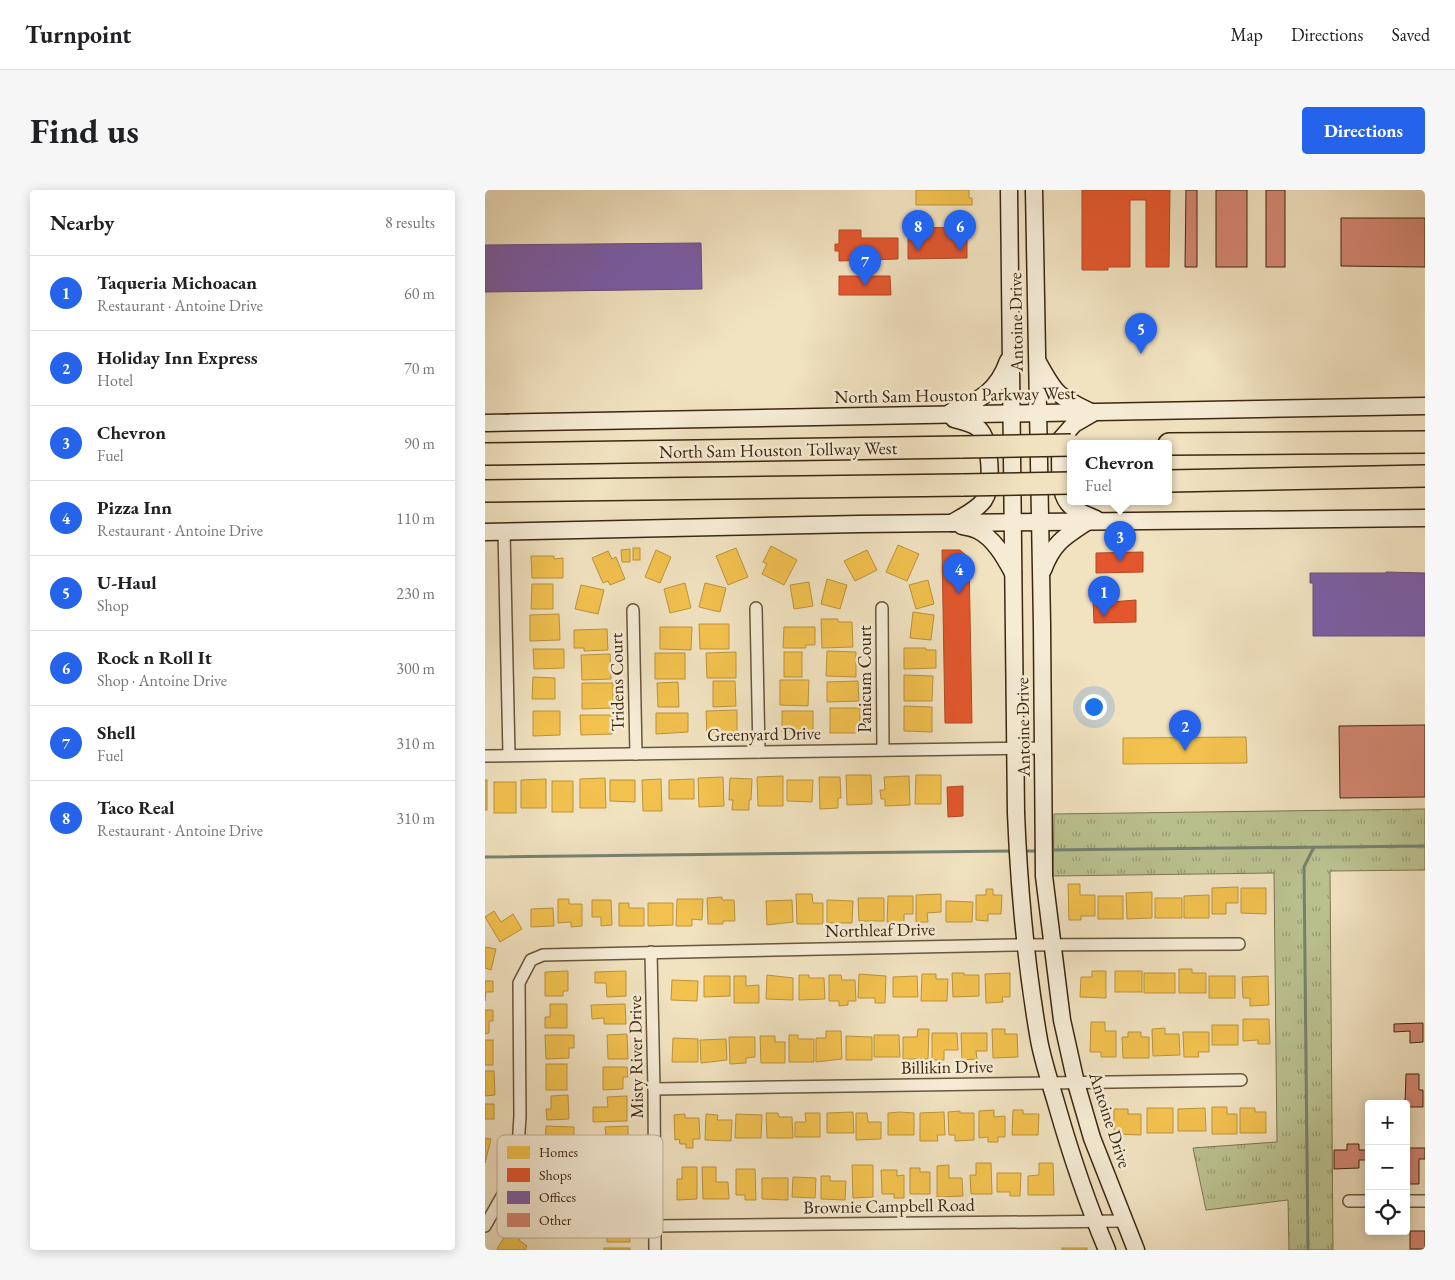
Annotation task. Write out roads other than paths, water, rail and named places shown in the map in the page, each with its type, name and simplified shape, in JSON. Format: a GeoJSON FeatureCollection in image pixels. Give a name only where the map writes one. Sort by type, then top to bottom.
{"type":"FeatureCollection","features":[{"type":"Feature","properties":{"kind":"highway"},"geometry":{"type":"LineString","coordinates":[[1172,444],[1425,442]]}},
{"type":"Feature","properties":{"kind":"highway","name":"North Sam Houston Tollway West"},"geometry":{"type":"LineString","coordinates":[[485,454],[1067,445]]}},
{"type":"Feature","properties":{"kind":"highway"},"geometry":{"type":"LineString","coordinates":[[1172,481],[1425,476]]}},
{"type":"Feature","properties":{"kind":"highway","name":"North Sam Houston Tollway West"},"geometry":{"type":"LineString","coordinates":[[485,491],[1067,483]]}},
{"type":"Feature","properties":{"kind":"main road","name":"Antoine Drive"},"geometry":{"type":"LineString","coordinates":[[1009,190],[1016,813],[1025,945],[1039,1042],[1050,1083],[1072,1157],[1107,1250]]}},
{"type":"Feature","properties":{"kind":"main road","name":"Antoine Drive"},"geometry":{"type":"LineString","coordinates":[[1034,190],[1044,876],[1062,1020],[1075,1083],[1092,1138],[1136,1250]]}},
{"type":"Feature","properties":{"kind":"main road"},"geometry":{"type":"LineString","coordinates":[[1009,217],[1035,216]]}},
{"type":"Feature","properties":{"kind":"main road"},"geometry":{"type":"LineString","coordinates":[[945,415],[976,401],[990,392],[1000,380],[1011,352]]}},
{"type":"Feature","properties":{"kind":"main road"},"geometry":{"type":"LineString","coordinates":[[1037,360],[1052,388],[1065,399],[1093,412]]}},
{"type":"Feature","properties":{"kind":"main road","name":"North Sam Houston Parkway West"},"geometry":{"type":"LineString","coordinates":[[485,423],[1425,406]]}},
{"type":"Feature","properties":{"kind":"main road"},"geometry":{"type":"LineString","coordinates":[[1067,501],[1062,490],[1060,440],[1074,424],[1093,412]]}},
{"type":"Feature","properties":{"kind":"main road"},"geometry":{"type":"LineString","coordinates":[[945,415],[978,427],[983,434],[989,452],[987,491],[984,500],[977,507],[952,523]]}},
{"type":"Feature","properties":{"kind":"main road"},"geometry":{"type":"LineString","coordinates":[[1070,505],[1095,521]]}},
{"type":"Feature","properties":{"kind":"main road"},"geometry":{"type":"LineString","coordinates":[[485,532],[1013,522],[1425,518]]}},
{"type":"Feature","properties":{"kind":"main road"},"geometry":{"type":"LineString","coordinates":[[1041,577],[1047,558],[1056,545],[1069,533],[1095,521]]}},
{"type":"Feature","properties":{"kind":"main road"},"geometry":{"type":"LineString","coordinates":[[952,523],[977,530],[989,539],[1014,574]]}},
{"type":"Feature","properties":{"kind":"street"},"geometry":{"type":"LineString","coordinates":[[504,532],[509,756]]}},
{"type":"Feature","properties":{"kind":"street"},"geometry":{"type":"LineString","coordinates":[[756,608],[759,752]]}},
{"type":"Feature","properties":{"kind":"street","name":"Panicum Court"},"geometry":{"type":"LineString","coordinates":[[882,608],[883,750]]}},
{"type":"Feature","properties":{"kind":"street","name":"Tridens Court"},"geometry":{"type":"LineString","coordinates":[[633,610],[636,754]]}},
{"type":"Feature","properties":{"kind":"street","name":"Greenyard Drive"},"geometry":{"type":"LineString","coordinates":[[485,756],[1043,748]]}},
{"type":"Feature","properties":{"kind":"street","name":"Northleaf Drive"},"geometry":{"type":"LineString","coordinates":[[519,1135],[519,983],[531,960],[543,954],[1025,945],[1239,944]]}},
{"type":"Feature","properties":{"kind":"street","name":"Misty River Drive"},"geometry":{"type":"LineString","coordinates":[[651,952],[655,1135]]}},
{"type":"Feature","properties":{"kind":"street","name":"Billikin Drive"},"geometry":{"type":"LineString","coordinates":[[655,1089],[1241,1080]]}},
{"type":"Feature","properties":{"kind":"street"},"geometry":{"type":"LineString","coordinates":[[1349,1201],[1365,1201]]}},
{"type":"Feature","properties":{"kind":"street"},"geometry":{"type":"LineString","coordinates":[[1410,1201],[1425,1201]]}},
{"type":"Feature","properties":{"kind":"street","name":"Northleaf Drive"},"geometry":{"type":"LineString","coordinates":[[485,1226],[497,1205]]}},
{"type":"Feature","properties":{"kind":"street","name":"Brownie Campbell Road"},"geometry":{"type":"LineString","coordinates":[[663,1226],[1123,1221]]}},
{"type":"Feature","properties":{"kind":"waterway"},"geometry":{"type":"LineString","coordinates":[[1048,850],[1425,846]]}},
{"type":"Feature","properties":{"kind":"waterway"},"geometry":{"type":"LineString","coordinates":[[1308,1250],[1304,867],[1314,847]]}},
{"type":"Feature","properties":{"kind":"waterway"},"geometry":{"type":"LineString","coordinates":[[485,857],[1012,851]]}},
{"type":"Feature","properties":{"kind":"waterway"},"geometry":{"type":"LineString","coordinates":[[1023,851],[1039,851]]}},
{"type":"Feature","properties":{"kind":"place","name":"Taco Real"},"geometry":{"type":"Point","coordinates":[918,251]}},
{"type":"Feature","properties":{"kind":"place","name":"Rock n Roll It"},"geometry":{"type":"Point","coordinates":[960,251]}},
{"type":"Feature","properties":{"kind":"place","name":"Shell"},"geometry":{"type":"Point","coordinates":[865,286]}},
{"type":"Feature","properties":{"kind":"place","name":"U-Haul"},"geometry":{"type":"Point","coordinates":[1141,354]}},
{"type":"Feature","properties":{"kind":"place","name":"Chevron"},"geometry":{"type":"Point","coordinates":[1120,562]}},
{"type":"Feature","properties":{"kind":"place","name":"Pizza Inn"},"geometry":{"type":"Point","coordinates":[959,594]}},
{"type":"Feature","properties":{"kind":"place","name":"Taqueria Michoacan"},"geometry":{"type":"Point","coordinates":[1104,617]}},
{"type":"Feature","properties":{"kind":"place","name":"Holiday Inn Express"},"geometry":{"type":"Point","coordinates":[1185,751]}}]}
